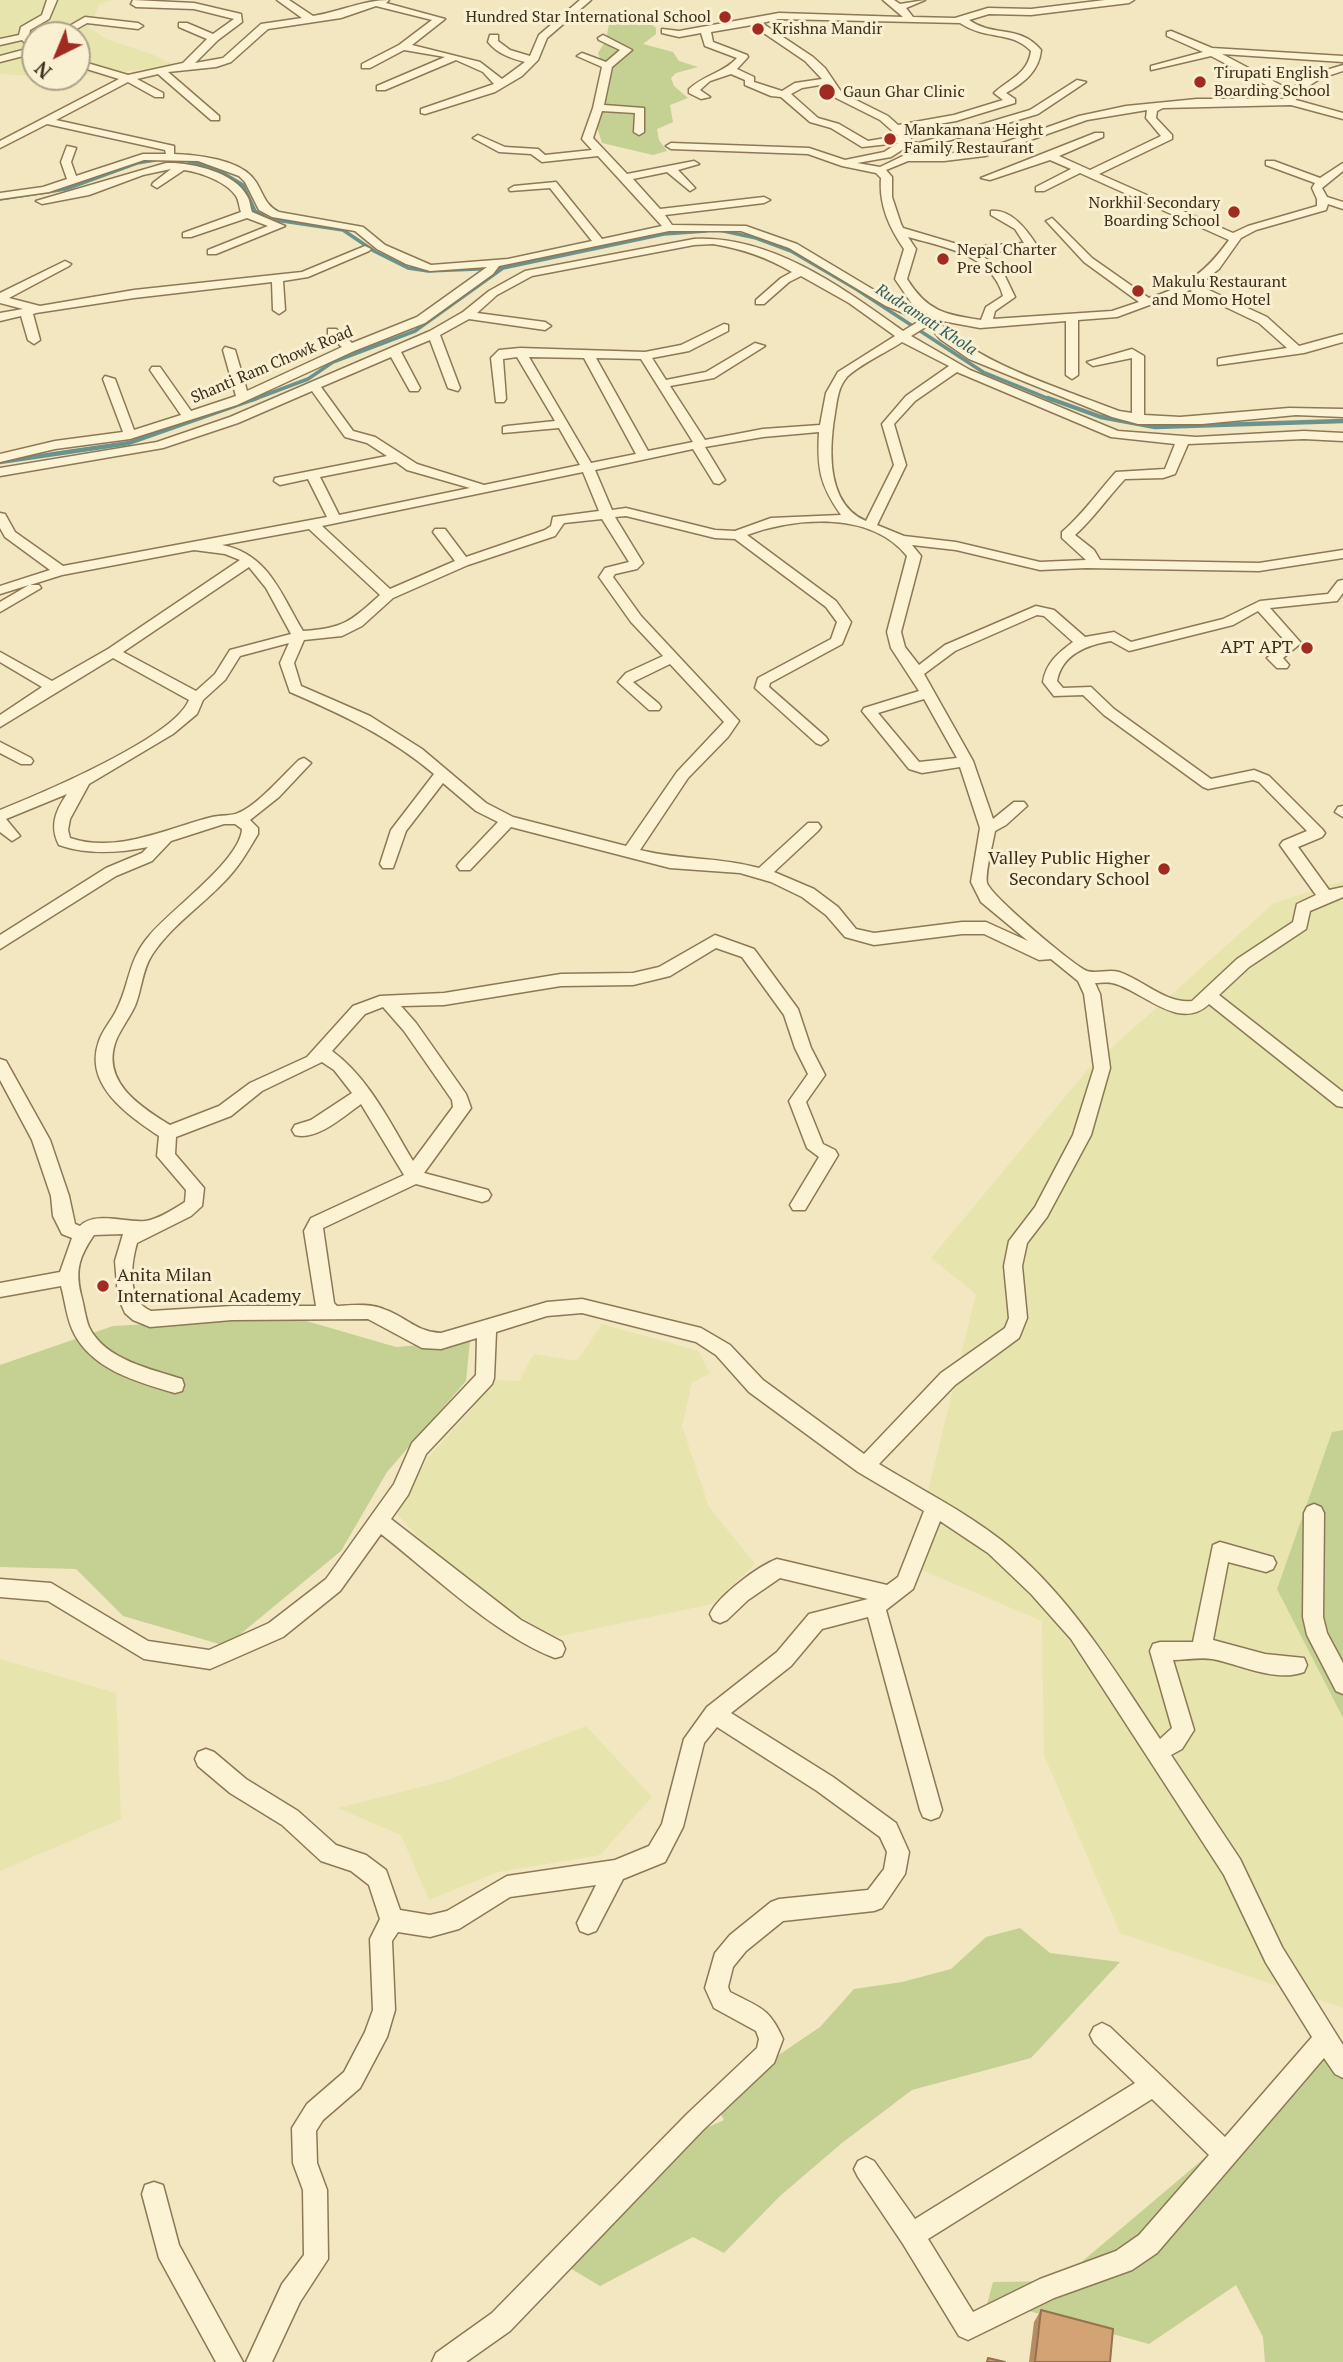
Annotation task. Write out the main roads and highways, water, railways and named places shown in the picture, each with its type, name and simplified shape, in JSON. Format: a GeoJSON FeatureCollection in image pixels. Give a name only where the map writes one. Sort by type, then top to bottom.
{"type":"FeatureCollection","features":[{"type":"Feature","properties":{"kind":"waterway"},"geometry":{"type":"LineString","coordinates":[[0,199],[66,189],[137,163],[155,160]]}},
{"type":"Feature","properties":{"kind":"waterway"},"geometry":{"type":"LineString","coordinates":[[185,160],[218,170],[243,185],[255,211],[269,219],[343,230],[374,251],[408,268],[428,271],[503,268]]}},
{"type":"Feature","properties":{"kind":"waterway","name":"Rudramati Khola"},"geometry":{"type":"LineString","coordinates":[[719,230],[756,238],[791,251],[856,289],[983,372],[1052,400]]}},
{"type":"Feature","properties":{"kind":"waterway","name":"Rudramati Khola"},"geometry":{"type":"LineString","coordinates":[[503,268],[664,234],[706,231]]}},
{"type":"Feature","properties":{"kind":"waterway"},"geometry":{"type":"LineString","coordinates":[[252,400],[308,379],[333,362],[415,331],[503,268]]}},
{"type":"Feature","properties":{"kind":"waterway"},"geometry":{"type":"LineString","coordinates":[[0,462],[129,443],[257,398]]}},
{"type":"Feature","properties":{"kind":"waterway","name":"Rudramati Khola"},"geometry":{"type":"LineString","coordinates":[[1048,398],[1101,417],[1155,427],[1343,421]]}},
{"type":"Feature","properties":{"kind":"place","name":"Hundred Star International School"},"geometry":{"type":"Point","coordinates":[725,17]}},
{"type":"Feature","properties":{"kind":"place","name":"Krishna Mandir"},"geometry":{"type":"Point","coordinates":[758,29]}},
{"type":"Feature","properties":{"kind":"place","name":"Tirupati English Boarding School"},"geometry":{"type":"Point","coordinates":[1200,82]}},
{"type":"Feature","properties":{"kind":"place","name":"Gaun Ghar Clinic"},"geometry":{"type":"Point","coordinates":[827,92]}},
{"type":"Feature","properties":{"kind":"place","name":"Mankamana Height Family Restaurant"},"geometry":{"type":"Point","coordinates":[890,139]}},
{"type":"Feature","properties":{"kind":"place","name":"Norkhil Secondary Boarding School"},"geometry":{"type":"Point","coordinates":[1234,212]}},
{"type":"Feature","properties":{"kind":"place","name":"Nepal Charter Pre School"},"geometry":{"type":"Point","coordinates":[943,259]}},
{"type":"Feature","properties":{"kind":"place","name":"Makulu Restaurant and Momo Hotel"},"geometry":{"type":"Point","coordinates":[1138,291]}},
{"type":"Feature","properties":{"kind":"place","name":"APT APT"},"geometry":{"type":"Point","coordinates":[1307,648]}},
{"type":"Feature","properties":{"kind":"place","name":"Valley Public Higher Secondary School"},"geometry":{"type":"Point","coordinates":[1164,869]}},
{"type":"Feature","properties":{"kind":"place","name":"Anita Milan International Academy"},"geometry":{"type":"Point","coordinates":[103,1286]}}]}
